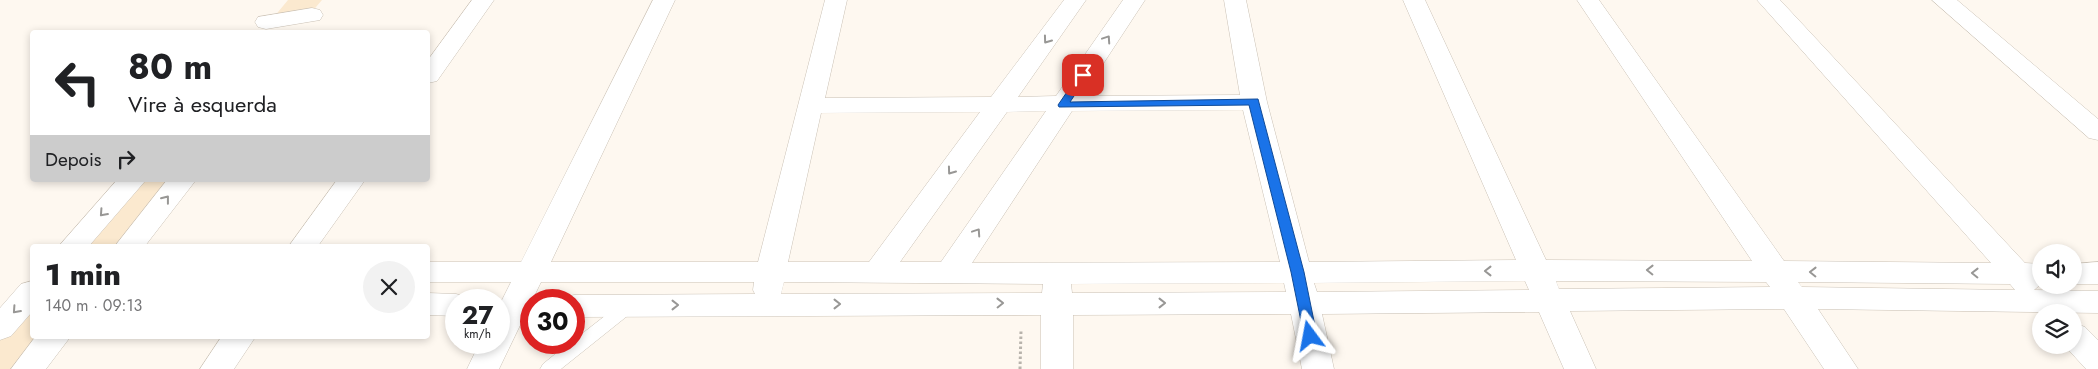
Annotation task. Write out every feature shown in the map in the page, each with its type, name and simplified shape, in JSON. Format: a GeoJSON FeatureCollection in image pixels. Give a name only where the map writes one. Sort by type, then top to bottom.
{"type":"FeatureCollection","features":[{"type":"Feature","properties":{"kind":"street"},"geometry":{"type":"LineString","coordinates":[[262,27],[284,0]]}},
{"type":"Feature","properties":{"kind":"street"},"geometry":{"type":"LineString","coordinates":[[430,73],[483,0]]}},
{"type":"Feature","properties":{"kind":"street"},"geometry":{"type":"LineString","coordinates":[[514,306],[664,0]]}},
{"type":"Feature","properties":{"kind":"street"},"geometry":{"type":"LineString","coordinates":[[767,304],[770,273],[836,0]]}},
{"type":"Feature","properties":{"kind":"street"},"geometry":{"type":"LineString","coordinates":[[877,272],[1075,0]]}},
{"type":"Feature","properties":{"kind":"street"},"geometry":{"type":"LineString","coordinates":[[950,272],[1134,0]]}},
{"type":"Feature","properties":{"kind":"street"},"geometry":{"type":"LineString","coordinates":[[1235,0],[1254,102],[1298,272],[1318,369]]}},
{"type":"Feature","properties":{"kind":"street"},"geometry":{"type":"LineString","coordinates":[[1414,0],[1580,369]]}},
{"type":"Feature","properties":{"kind":"street"},"geometry":{"type":"LineString","coordinates":[[1588,0],[1842,369]]}},
{"type":"Feature","properties":{"kind":"street"},"geometry":{"type":"LineString","coordinates":[[1768,0],[2032,283]]}},
{"type":"Feature","properties":{"kind":"street"},"geometry":{"type":"LineString","coordinates":[[1944,0],[2098,132]]}},
{"type":"Feature","properties":{"kind":"street"},"geometry":{"type":"LineString","coordinates":[[262,27],[312,16]]}},
{"type":"Feature","properties":{"kind":"street"},"geometry":{"type":"LineString","coordinates":[[809,106],[999,106],[1254,102]]}},
{"type":"Feature","properties":{"kind":"street"},"geometry":{"type":"LineString","coordinates":[[75,244],[130,182]]}},
{"type":"Feature","properties":{"kind":"street"},"geometry":{"type":"LineString","coordinates":[[131,244],[180,182]]}},
{"type":"Feature","properties":{"kind":"street"},"geometry":{"type":"LineString","coordinates":[[303,244],[350,182]]}},
{"type":"Feature","properties":{"kind":"street"},"geometry":{"type":"LineString","coordinates":[[585,306],[1022,303],[1057,288],[1298,272],[1774,271],[2032,289]]}},
{"type":"Feature","properties":{"kind":"street"},"geometry":{"type":"LineString","coordinates":[[430,272],[950,272],[1057,288],[1303,303],[1794,298],[2032,290]]}},
{"type":"Feature","properties":{"kind":"street"},"geometry":{"type":"LineString","coordinates":[[2082,274],[2098,274]]}},
{"type":"Feature","properties":{"kind":"street"},"geometry":{"type":"LineString","coordinates":[[1057,288],[1057,369]]}},
{"type":"Feature","properties":{"kind":"street"},"geometry":{"type":"LineString","coordinates":[[0,328],[30,294]]}},
{"type":"Feature","properties":{"kind":"street"},"geometry":{"type":"LineString","coordinates":[[2059,294],[2098,302]]}},
{"type":"Feature","properties":{"kind":"street"},"geometry":{"type":"LineString","coordinates":[[430,304],[445,305]]}},
{"type":"Feature","properties":{"kind":"street"},"geometry":{"type":"LineString","coordinates":[[27,369],[52,339]]}},
{"type":"Feature","properties":{"kind":"street"},"geometry":{"type":"LineString","coordinates":[[216,369],[238,339]]}},
{"type":"Feature","properties":{"kind":"street"},"geometry":{"type":"LineString","coordinates":[[2082,344],[2098,361]]}},
{"type":"Feature","properties":{"kind":"street"},"geometry":{"type":"LineString","coordinates":[[483,369],[490,354]]}},
{"type":"Feature","properties":{"kind":"lane"},"geometry":{"type":"LineString","coordinates":[[549,369],[630,305]]}},
{"type":"Feature","properties":{"kind":"path"},"geometry":{"type":"LineString","coordinates":[[1020,369],[1022,303]]}},
{"type":"Feature","properties":{"kind":"shaded area"},"geometry":{"type":"Polygon","coordinates":[[[288,0],[322,0],[310,14],[273,18],[288,0]]]}},
{"type":"Feature","properties":{"kind":"shaded area"},"geometry":{"type":"Polygon","coordinates":[[[128,182],[173,182],[124,244],[74,244],[128,182]]]}},
{"type":"Feature","properties":{"kind":"shaded area"},"geometry":{"type":"Polygon","coordinates":[[[30,293],[30,339],[44,339],[19,369],[0,369],[0,327],[30,293]]]}},
{"type":"Feature","properties":{"kind":"route"},"geometry":{"type":"LineString","coordinates":[[1083,75],[1063,105],[1254,102],[1298,272],[1310,336]]}}]}
